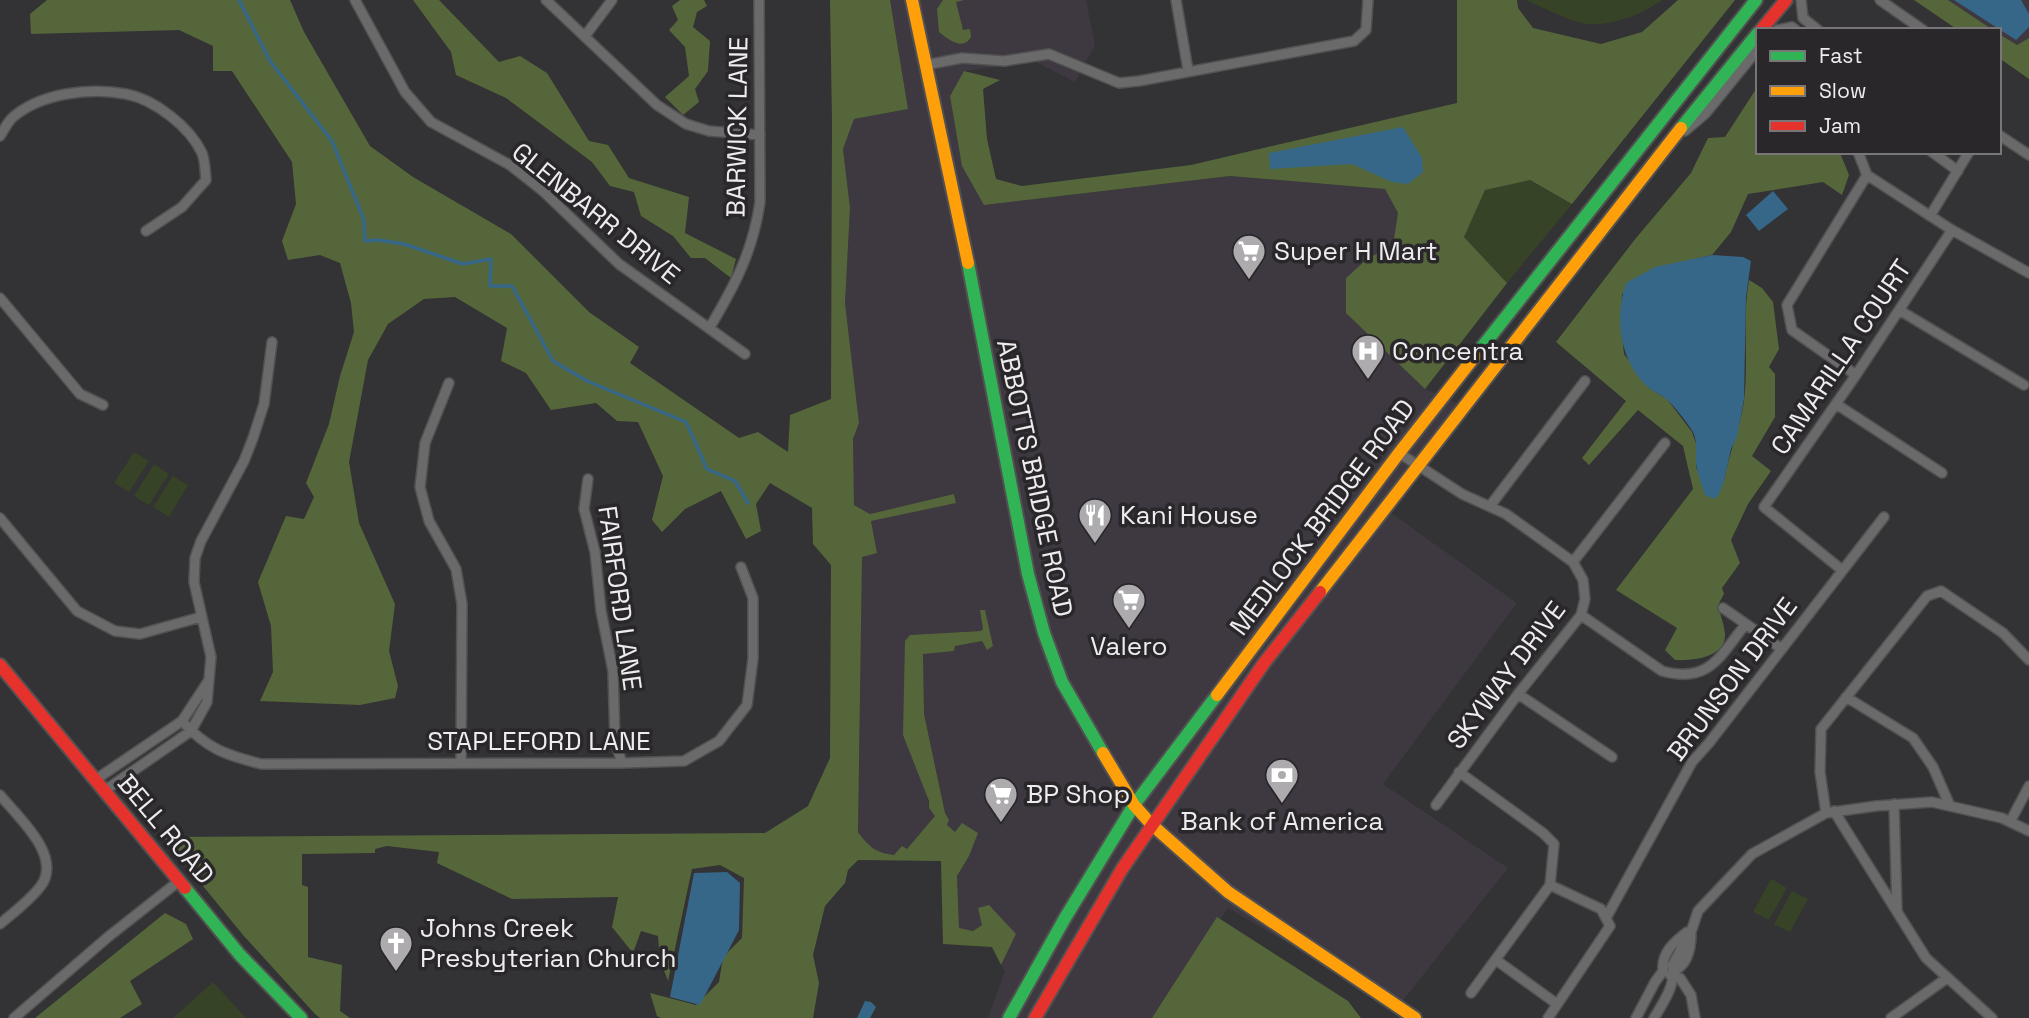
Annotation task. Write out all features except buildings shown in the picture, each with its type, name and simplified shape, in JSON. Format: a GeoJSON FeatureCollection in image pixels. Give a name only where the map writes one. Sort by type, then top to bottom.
{"type":"FeatureCollection","features":[{"type":"Feature","properties":{"kind":"main road","name":"ABBOTTS BRIDGE ROAD"},"geometry":{"type":"LineString","coordinates":[[912,0],[966,254],[1026,568],[1058,673],[1134,805],[1151,824],[1227,891],[1415,1018]]}},
{"type":"Feature","properties":{"kind":"main road","name":"MEDLOCK BRIDGE ROAD"},"geometry":{"type":"LineString","coordinates":[[1009,1018],[1065,918],[1134,805],[1399,453],[1756,0]]}},
{"type":"Feature","properties":{"kind":"main road","name":"MEDLOCK BRIDGE ROAD"},"geometry":{"type":"LineString","coordinates":[[1762,28],[1786,0]]}},
{"type":"Feature","properties":{"kind":"main road","name":"MEDLOCK BRIDGE ROAD"},"geometry":{"type":"LineString","coordinates":[[1035,1018],[1098,908],[1151,824],[1264,663],[1756,35]]}},
{"type":"Feature","properties":{"kind":"main road","name":"BELL ROAD"},"geometry":{"type":"LineString","coordinates":[[0,666],[240,955],[302,1018]]}},
{"type":"Feature","properties":{"kind":"street","name":"GLENBARR DRIVE"},"geometry":{"type":"LineString","coordinates":[[355,0],[405,92],[431,122],[510,165],[543,191],[619,264],[745,354]]}},
{"type":"Feature","properties":{"kind":"street"},"geometry":{"type":"LineString","coordinates":[[545,0],[657,105],[686,124],[709,131],[760,135]]}},
{"type":"Feature","properties":{"kind":"street"},"geometry":{"type":"LineString","coordinates":[[585,36],[612,0]]}},
{"type":"Feature","properties":{"kind":"street","name":"BARWICK LANE"},"geometry":{"type":"LineString","coordinates":[[710,327],[735,285],[756,231],[760,202],[759,0]]}},
{"type":"Feature","properties":{"kind":"street"},"geometry":{"type":"LineString","coordinates":[[1176,0],[1188,70]]}},
{"type":"Feature","properties":{"kind":"street"},"geometry":{"type":"LineString","coordinates":[[926,65],[962,58],[1004,61],[1049,54],[1119,83],[1353,41],[1366,30],[1368,0]]}},
{"type":"Feature","properties":{"kind":"street"},"geometry":{"type":"LineString","coordinates":[[1801,0],[1803,18],[1816,28]]}},
{"type":"Feature","properties":{"kind":"street"},"geometry":{"type":"LineString","coordinates":[[1880,0],[1920,28]]}},
{"type":"Feature","properties":{"kind":"street","name":"MEDLOCK BRIDGE ROAD"},"geometry":{"type":"LineString","coordinates":[[1672,139],[1706,113],[1756,51]]}},
{"type":"Feature","properties":{"kind":"street"},"geometry":{"type":"LineString","coordinates":[[0,136],[10,119],[30,105],[61,95],[97,92],[128,94],[160,108],[184,128],[202,154],[206,180],[183,207],[146,231]]}},
{"type":"Feature","properties":{"kind":"street"},"geometry":{"type":"LineString","coordinates":[[0,112],[10,119]]}},
{"type":"Feature","properties":{"kind":"street"},"geometry":{"type":"LineString","coordinates":[[2001,136],[2029,155]]}},
{"type":"Feature","properties":{"kind":"street"},"geometry":{"type":"LineString","coordinates":[[1859,154],[1867,175],[1952,230],[2029,273]]}},
{"type":"Feature","properties":{"kind":"street"},"geometry":{"type":"LineString","coordinates":[[1935,154],[1958,171]]}},
{"type":"Feature","properties":{"kind":"street"},"geometry":{"type":"LineString","coordinates":[[1930,216],[1968,154]]}},
{"type":"Feature","properties":{"kind":"street"},"geometry":{"type":"LineString","coordinates":[[1856,375],[1792,330],[1787,305],[1867,175]]}},
{"type":"Feature","properties":{"kind":"street","name":"CAMARILLA COURT"},"geometry":{"type":"LineString","coordinates":[[1842,570],[1764,507],[1952,230]]}},
{"type":"Feature","properties":{"kind":"street"},"geometry":{"type":"LineString","coordinates":[[0,298],[80,394],[103,405]]}},
{"type":"Feature","properties":{"kind":"street"},"geometry":{"type":"LineString","coordinates":[[1899,310],[2024,385]]}},
{"type":"Feature","properties":{"kind":"street"},"geometry":{"type":"LineString","coordinates":[[100,785],[148,761],[191,731],[207,702],[211,657],[194,582],[195,558],[253,438],[264,404],[272,342]]}},
{"type":"Feature","properties":{"kind":"street"},"geometry":{"type":"LineString","coordinates":[[1490,506],[1585,381]]}},
{"type":"Feature","properties":{"kind":"street"},"geometry":{"type":"LineString","coordinates":[[449,383],[425,443],[419,487],[429,521],[456,569],[462,604],[461,763]]}},
{"type":"Feature","properties":{"kind":"street"},"geometry":{"type":"LineString","coordinates":[[1836,404],[1942,473]]}},
{"type":"Feature","properties":{"kind":"street"},"geometry":{"type":"LineString","coordinates":[[1399,453],[1462,494],[1506,514],[1573,562],[1664,443]]}},
{"type":"Feature","properties":{"kind":"street","name":"FAIRFORD LANE"},"geometry":{"type":"LineString","coordinates":[[588,479],[584,509],[595,552],[601,611],[613,671],[615,741],[622,763]]}},
{"type":"Feature","properties":{"kind":"street","name":"BRUNSON DRIVE"},"geometry":{"type":"LineString","coordinates":[[1548,1018],[1610,926],[1606,918],[1692,762],[1884,517]]}},
{"type":"Feature","properties":{"kind":"street"},"geometry":{"type":"LineString","coordinates":[[0,518],[77,611],[115,631],[140,634],[201,617]]}},
{"type":"Feature","properties":{"kind":"street","name":"SKYWAY DRIVE"},"geometry":{"type":"LineString","coordinates":[[1436,805],[1518,694],[1581,615],[1585,599],[1584,580],[1573,562]]}},
{"type":"Feature","properties":{"kind":"street","name":"STAPLEFORD LANE"},"geometry":{"type":"LineString","coordinates":[[182,721],[204,743],[224,755],[261,764],[684,761],[719,741],[747,705],[753,659],[753,598],[741,567]]}},
{"type":"Feature","properties":{"kind":"street"},"geometry":{"type":"LineString","coordinates":[[1992,1018],[1926,958],[1830,812],[1820,772],[1821,729],[1927,596],[1941,591],[2003,633],[2029,660]]}},
{"type":"Feature","properties":{"kind":"street"},"geometry":{"type":"LineString","coordinates":[[1723,608],[1782,649]]}},
{"type":"Feature","properties":{"kind":"street"},"geometry":{"type":"LineString","coordinates":[[1581,615],[1662,671],[1671,673],[1701,672],[1711,668],[1745,625]]}},
{"type":"Feature","properties":{"kind":"street"},"geometry":{"type":"LineString","coordinates":[[100,785],[140,749],[182,721],[209,679]]}},
{"type":"Feature","properties":{"kind":"street"},"geometry":{"type":"LineString","coordinates":[[1518,694],[1612,757]]}},
{"type":"Feature","properties":{"kind":"street"},"geometry":{"type":"LineString","coordinates":[[1846,697],[1913,738],[1933,767],[1950,806]]}},
{"type":"Feature","properties":{"kind":"street"},"geometry":{"type":"LineString","coordinates":[[140,749],[148,761]]}},
{"type":"Feature","properties":{"kind":"street"},"geometry":{"type":"LineString","coordinates":[[1459,772],[1554,844],[1550,885],[1471,993]]}},
{"type":"Feature","properties":{"kind":"street"},"geometry":{"type":"LineString","coordinates":[[2010,822],[2029,786]]}},
{"type":"Feature","properties":{"kind":"street"},"geometry":{"type":"LineString","coordinates":[[0,795],[40,842],[46,872],[41,886],[0,924]]}},
{"type":"Feature","properties":{"kind":"street"},"geometry":{"type":"LineString","coordinates":[[1636,1018],[1643,1005],[1670,973],[1679,968],[1691,949],[1692,929],[1698,911],[1752,854],[1830,812],[1932,802],[2010,822],[2029,831]]}},
{"type":"Feature","properties":{"kind":"street"},"geometry":{"type":"LineString","coordinates":[[1895,804],[1897,912]]}},
{"type":"Feature","properties":{"kind":"street"},"geometry":{"type":"LineString","coordinates":[[14,1018],[178,881]]}},
{"type":"Feature","properties":{"kind":"street"},"geometry":{"type":"LineString","coordinates":[[1550,885],[1601,909],[1606,918]]}},
{"type":"Feature","properties":{"kind":"street"},"geometry":{"type":"LineString","coordinates":[[1692,929],[1671,945],[1662,964],[1670,973],[1680,978],[1690,995],[1695,1018]]}},
{"type":"Feature","properties":{"kind":"street"},"geometry":{"type":"LineString","coordinates":[[1496,960],[1557,1004]]}},
{"type":"Feature","properties":{"kind":"street"},"geometry":{"type":"LineString","coordinates":[[1643,1005],[1656,1015],[1670,991],[1670,973]]}},
{"type":"Feature","properties":{"kind":"street"},"geometry":{"type":"LineString","coordinates":[[1891,1018],[1947,978]]}},
{"type":"Feature","properties":{"kind":"shaded area"},"geometry":{"type":"Polygon","coordinates":[[[890,0],[1086,0],[1095,46],[1075,82],[1036,62],[965,71],[950,95],[984,205],[1230,176],[1385,189],[1398,213],[1393,245],[1367,259],[1425,389],[1461,405],[1383,507],[1517,603],[1383,784],[1508,868],[1397,1008],[1228,908],[1156,1018],[988,1018],[1005,971],[1001,965],[1016,934],[983,924],[973,931],[959,929],[957,876],[969,856],[955,832],[947,825],[949,820],[945,813],[924,714],[923,653],[954,651],[955,646],[982,641],[987,650],[980,610],[981,631],[911,635],[929,808],[936,816],[907,850],[894,855],[880,854],[870,848],[858,832],[862,556],[877,553],[871,521],[956,502],[954,494],[870,514],[854,505],[853,439],[859,423],[845,303],[850,208],[843,149],[854,119],[908,109],[890,0]]]}},
{"type":"Feature","properties":{"kind":"shaded area"},"geometry":{"type":"Polygon","coordinates":[[[1948,0],[2029,0],[2029,38],[2017,45],[2001,35],[2001,28],[1990,28],[1948,0]]]}},
{"type":"Feature","properties":{"kind":"green space"},"geometry":{"type":"Polygon","coordinates":[[[47,0],[290,0],[304,32],[370,146],[413,177],[511,234],[589,312],[639,347],[630,363],[739,438],[758,432],[788,452],[790,415],[831,399],[830,0],[890,0],[908,109],[854,119],[843,149],[850,208],[845,303],[859,423],[853,439],[854,505],[870,514],[954,494],[956,503],[871,521],[877,553],[862,557],[858,832],[873,848],[894,855],[902,846],[907,849],[935,816],[929,808],[929,801],[903,735],[905,641],[910,635],[981,631],[980,610],[985,610],[993,646],[987,650],[982,641],[955,646],[954,651],[923,654],[924,714],[945,813],[949,820],[947,825],[955,832],[962,823],[978,833],[957,876],[959,928],[973,931],[982,925],[978,908],[989,905],[1016,934],[1001,965],[992,947],[943,944],[941,861],[858,860],[848,870],[845,883],[825,906],[813,955],[819,983],[813,1018],[661,1018],[657,1016],[650,993],[696,1005],[719,982],[723,957],[742,938],[744,878],[720,865],[692,869],[668,981],[660,960],[658,936],[641,931],[633,953],[612,927],[618,897],[512,899],[437,863],[439,852],[387,846],[375,849],[375,853],[302,854],[302,885],[308,887],[308,957],[342,965],[340,1011],[350,1018],[320,1018],[315,1014],[243,935],[163,837],[765,833],[808,806],[830,758],[831,565],[813,544],[812,508],[770,483],[756,504],[761,531],[746,539],[721,491],[685,509],[662,532],[652,520],[663,476],[638,422],[617,421],[596,403],[551,410],[526,373],[501,361],[507,328],[455,297],[424,299],[388,324],[368,360],[349,462],[359,523],[395,604],[389,651],[398,686],[395,698],[360,705],[260,701],[273,672],[271,626],[258,582],[286,516],[304,519],[314,497],[306,483],[329,424],[354,332],[351,303],[340,263],[320,255],[288,260],[282,241],[296,204],[292,162],[232,71],[213,71],[213,46],[179,30],[31,34],[30,14],[47,0]]]}},
{"type":"Feature","properties":{"kind":"green space"},"geometry":{"type":"Polygon","coordinates":[[[413,0],[439,0],[499,62],[520,56],[547,73],[589,141],[608,145],[629,178],[689,197],[685,233],[736,259],[731,278],[705,258],[691,258],[673,236],[641,216],[634,192],[610,186],[592,162],[506,98],[456,75],[451,52],[413,0]]]}},
{"type":"Feature","properties":{"kind":"green space"},"geometry":{"type":"Polygon","coordinates":[[[680,0],[704,0],[707,6],[697,12],[693,27],[710,41],[708,71],[695,89],[699,102],[683,115],[665,97],[689,76],[685,47],[669,30],[678,20],[672,6],[680,0]]]}},
{"type":"Feature","properties":{"kind":"green space"},"geometry":{"type":"Polygon","coordinates":[[[943,0],[964,0],[956,2],[963,30],[970,29],[971,37],[968,41],[956,43],[939,32],[937,9],[943,0]]]}},
{"type":"Feature","properties":{"kind":"green space"},"geometry":{"type":"Polygon","coordinates":[[[1457,0],[1517,0],[1518,8],[1533,28],[1601,44],[1642,32],[1678,0],[1735,0],[1572,204],[1530,180],[1485,190],[1464,237],[1507,283],[1425,389],[1346,313],[1346,278],[1367,259],[1393,245],[1398,213],[1385,189],[1230,176],[984,205],[962,166],[950,96],[964,71],[1000,80],[983,89],[987,139],[996,179],[1022,186],[1191,165],[1457,103],[1457,0]]]}},
{"type":"Feature","properties":{"kind":"green space"},"geometry":{"type":"Polygon","coordinates":[[[1526,0],[1662,0],[1622,20],[1587,24],[1571,20],[1526,0]]]}},
{"type":"Feature","properties":{"kind":"green space"},"geometry":{"type":"Polygon","coordinates":[[[1914,0],[1948,0],[1990,28],[1955,28],[1914,0]]]}},
{"type":"Feature","properties":{"kind":"green space"},"geometry":{"type":"Polygon","coordinates":[[[2001,35],[2017,45],[2029,38],[2029,79],[2001,59],[2001,35]]]}},
{"type":"Feature","properties":{"kind":"green space"},"geometry":{"type":"Polygon","coordinates":[[[1756,89],[1756,154],[1840,154],[1849,175],[1842,195],[1823,182],[1748,194],[1731,232],[1712,255],[1694,259],[1622,294],[1624,354],[1649,388],[1667,399],[1692,432],[1698,449],[1696,467],[1701,479],[1724,481],[1744,401],[1749,280],[1762,288],[1773,302],[1779,349],[1769,367],[1775,374],[1775,417],[1752,456],[1771,471],[1748,504],[1731,540],[1740,563],[1722,588],[1724,594],[1718,605],[1725,634],[1724,642],[1714,653],[1707,656],[1675,660],[1665,650],[1677,628],[1616,590],[1693,489],[1683,446],[1638,410],[1589,465],[1582,458],[1626,401],[1556,342],[1636,238],[1691,173],[1708,138],[1725,137],[1756,89]]]}},
{"type":"Feature","properties":{"kind":"green space"},"geometry":{"type":"Polygon","coordinates":[[[1529,180],[1572,204],[1507,283],[1464,237],[1485,190],[1529,180]]]}},
{"type":"Feature","properties":{"kind":"green space"},"geometry":{"type":"Polygon","coordinates":[[[134,452],[149,461],[129,492],[114,483],[134,452]]]}},
{"type":"Feature","properties":{"kind":"green space"},"geometry":{"type":"Polygon","coordinates":[[[154,464],[169,474],[149,505],[134,496],[154,464]]]}},
{"type":"Feature","properties":{"kind":"green space"},"geometry":{"type":"Polygon","coordinates":[[[173,476],[188,485],[169,517],[153,507],[173,476]]]}},
{"type":"Feature","properties":{"kind":"green space"},"geometry":{"type":"Polygon","coordinates":[[[1771,879],[1787,888],[1769,920],[1753,912],[1771,879]]]}},
{"type":"Feature","properties":{"kind":"green space"},"geometry":{"type":"Polygon","coordinates":[[[1792,891],[1808,899],[1790,932],[1774,924],[1792,891]]]}},
{"type":"Feature","properties":{"kind":"green space"},"geometry":{"type":"Polygon","coordinates":[[[165,913],[186,924],[193,939],[130,981],[142,1004],[120,1018],[35,1018],[165,913]]]}},
{"type":"Feature","properties":{"kind":"green space"},"geometry":{"type":"Polygon","coordinates":[[[1217,917],[1348,1001],[1361,1018],[1152,1018],[1217,917]]]}},
{"type":"Feature","properties":{"kind":"green space"},"geometry":{"type":"Polygon","coordinates":[[[213,982],[246,1018],[173,1018],[213,982]]]}},
{"type":"Feature","properties":{"kind":"water"},"geometry":{"type":"Polygon","coordinates":[[[1954,0],[2021,0],[2029,14],[2029,27],[2016,40],[1954,0]]]}},
{"type":"Feature","properties":{"kind":"water"},"geometry":{"type":"Polygon","coordinates":[[[1403,127],[1422,158],[1423,172],[1408,184],[1392,182],[1352,164],[1270,169],[1269,153],[1403,127]]]}},
{"type":"Feature","properties":{"kind":"water"},"geometry":{"type":"Polygon","coordinates":[[[1773,191],[1788,209],[1759,231],[1746,215],[1773,191]]]}},
{"type":"Feature","properties":{"kind":"water"},"geometry":{"type":"Polygon","coordinates":[[[1712,255],[1743,257],[1751,261],[1746,297],[1744,399],[1737,437],[1731,449],[1724,481],[1714,499],[1705,495],[1696,464],[1693,432],[1669,402],[1650,389],[1639,377],[1626,352],[1620,325],[1622,296],[1626,283],[1655,267],[1712,255]]]}},
{"type":"Feature","properties":{"kind":"water"},"geometry":{"type":"Polygon","coordinates":[[[727,872],[740,883],[739,930],[700,1005],[670,997],[694,873],[727,872]]]}},
{"type":"Feature","properties":{"kind":"water"},"geometry":{"type":"Polygon","coordinates":[[[865,1001],[876,1007],[870,1018],[857,1018],[865,1001]]]}},
{"type":"Feature","properties":{"kind":"waterway"},"geometry":{"type":"LineString","coordinates":[[239,0],[270,61],[332,141],[364,220],[365,241],[404,244],[463,264],[491,259],[490,286],[512,286],[553,361],[587,381],[686,422],[707,469],[735,481],[748,503]]}},
{"type":"Feature","properties":{"kind":"traffic: fast"},"geometry":{"type":"LineString","coordinates":[[1475,356],[1756,0]]}},
{"type":"Feature","properties":{"kind":"traffic: fast"},"geometry":{"type":"LineString","coordinates":[[1681,128],[1756,35]]}},
{"type":"Feature","properties":{"kind":"traffic: fast"},"geometry":{"type":"LineString","coordinates":[[968,263],[1028,574],[1044,633],[1062,682],[1103,753]]}},
{"type":"Feature","properties":{"kind":"traffic: fast"},"geometry":{"type":"LineString","coordinates":[[1009,1018],[1065,918],[1134,805],[1217,695]]}},
{"type":"Feature","properties":{"kind":"traffic: fast"},"geometry":{"type":"LineString","coordinates":[[185,888],[240,955],[301,1018]]}},
{"type":"Feature","properties":{"kind":"traffic: slow"},"geometry":{"type":"LineString","coordinates":[[912,0],[968,263]]}},
{"type":"Feature","properties":{"kind":"traffic: slow"},"geometry":{"type":"LineString","coordinates":[[1320,592],[1681,128]]}},
{"type":"Feature","properties":{"kind":"traffic: slow"},"geometry":{"type":"LineString","coordinates":[[1217,695],[1475,356]]}},
{"type":"Feature","properties":{"kind":"traffic: slow"},"geometry":{"type":"LineString","coordinates":[[1103,753],[1134,805],[1151,824],[1228,892],[1415,1018]]}},
{"type":"Feature","properties":{"kind":"traffic: jam"},"geometry":{"type":"LineString","coordinates":[[1763,28],[1786,0]]}},
{"type":"Feature","properties":{"kind":"traffic: jam"},"geometry":{"type":"LineString","coordinates":[[1035,1018],[1122,869],[1264,663],[1320,592]]}},
{"type":"Feature","properties":{"kind":"traffic: jam"},"geometry":{"type":"LineString","coordinates":[[0,665],[185,888]]}},
{"type":"Feature","properties":{"kind":"place","name":"Super H Mart"},"geometry":{"type":"Point","coordinates":[1249,281]}},
{"type":"Feature","properties":{"kind":"place","name":"Concentra"},"geometry":{"type":"Point","coordinates":[1368,381]}},
{"type":"Feature","properties":{"kind":"place","name":"Kani House"},"geometry":{"type":"Point","coordinates":[1095,545]}},
{"type":"Feature","properties":{"kind":"place","name":"Valero"},"geometry":{"type":"Point","coordinates":[1129,630]}},
{"type":"Feature","properties":{"kind":"place","name":"Bank of America"},"geometry":{"type":"Point","coordinates":[1282,805]}},
{"type":"Feature","properties":{"kind":"place","name":"BP Shop"},"geometry":{"type":"Point","coordinates":[1001,824]}},
{"type":"Feature","properties":{"kind":"place","name":"Johns Creek Presbyterian Church"},"geometry":{"type":"Point","coordinates":[396,973]}}]}
